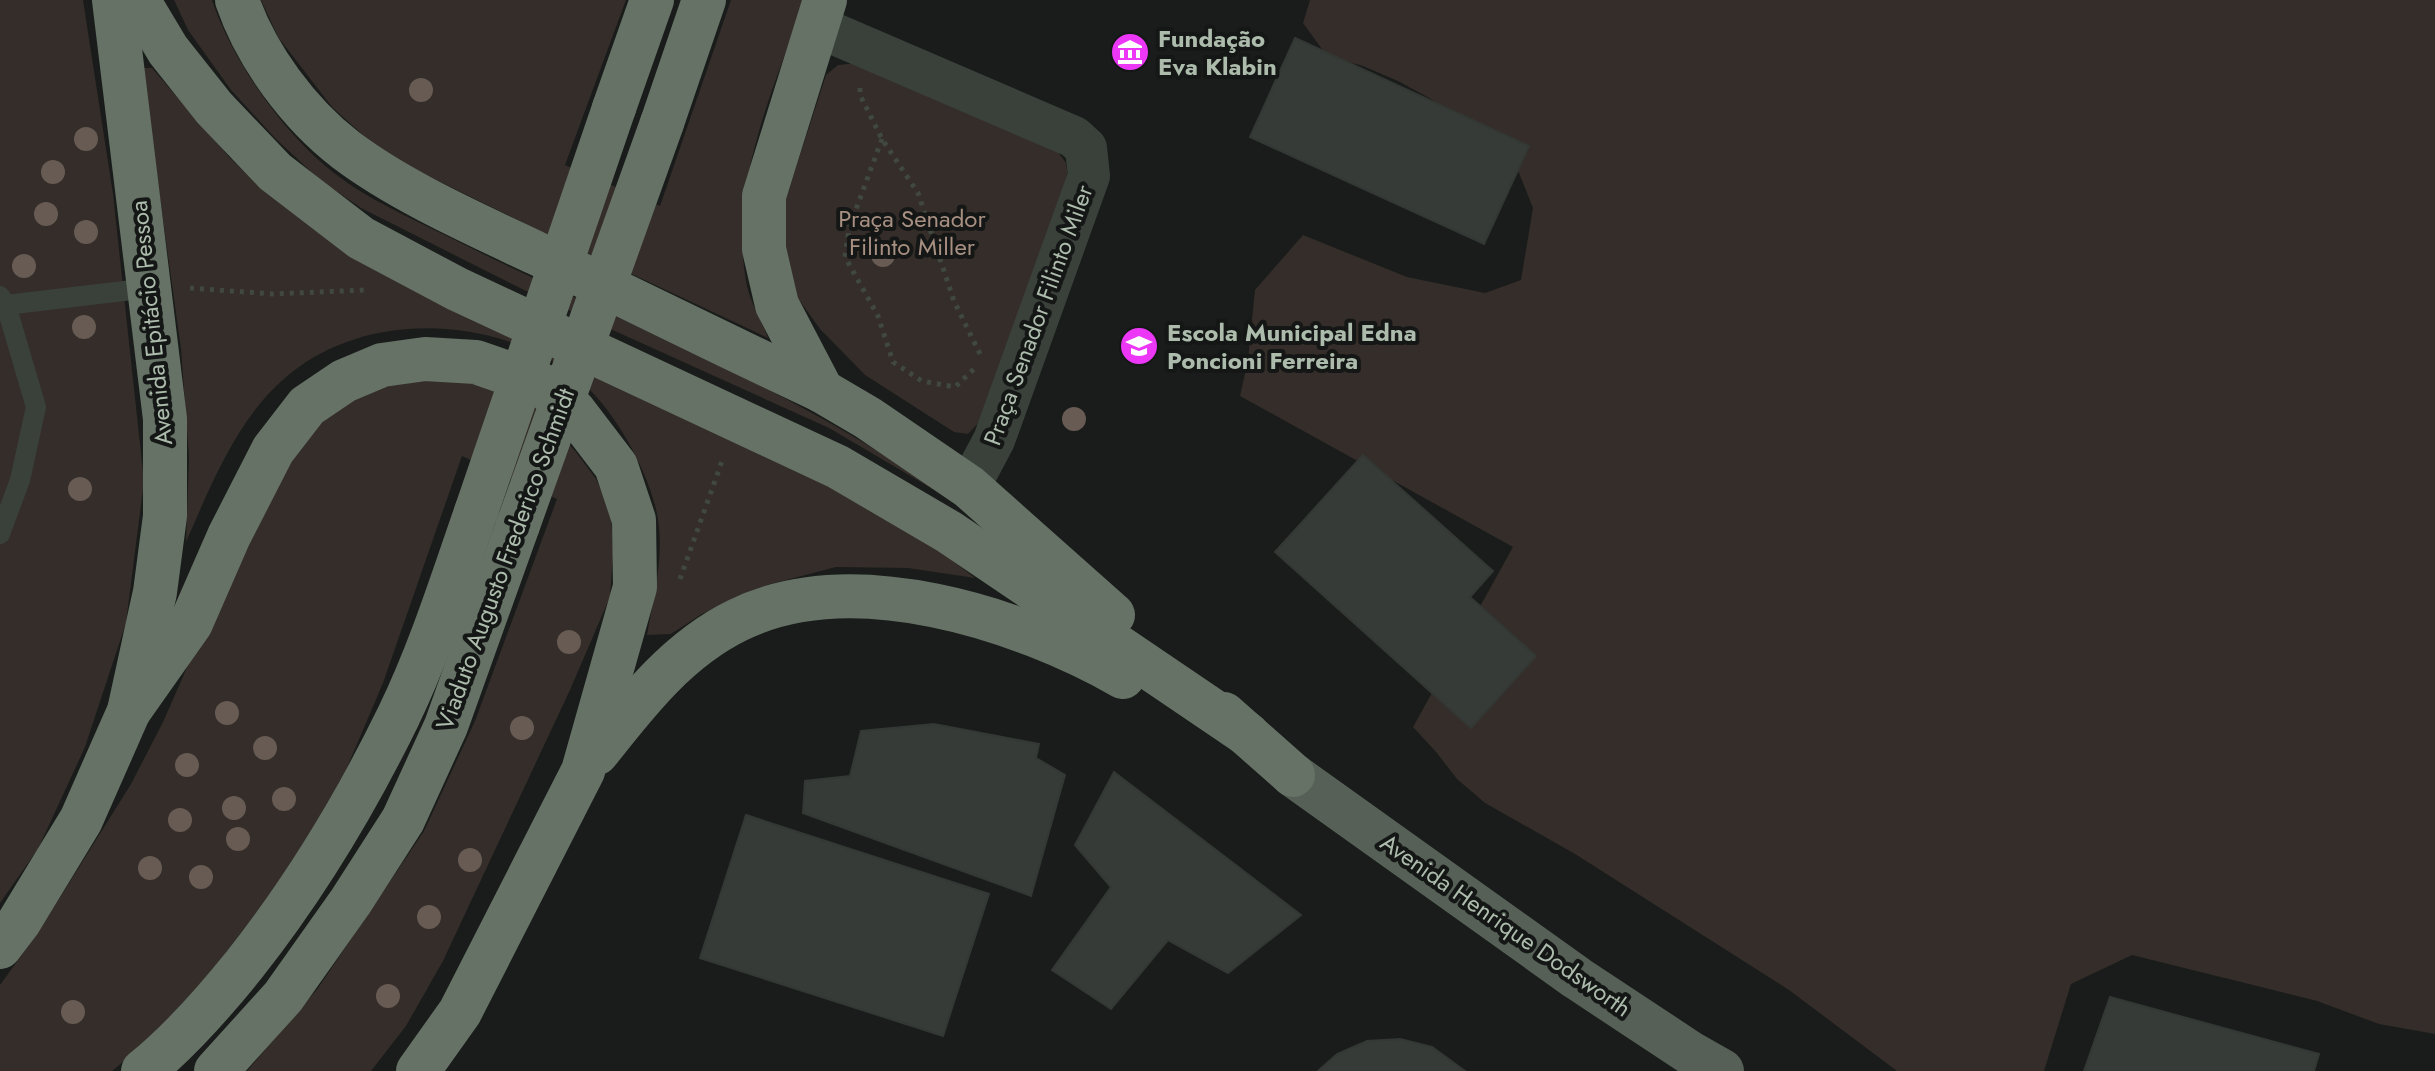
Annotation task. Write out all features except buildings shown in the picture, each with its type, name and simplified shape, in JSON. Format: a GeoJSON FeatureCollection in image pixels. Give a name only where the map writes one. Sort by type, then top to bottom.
{"type":"FeatureCollection","features":[{"type":"Feature","properties":{"kind":"highway","name":"Avenida Epitácio Pessoa"},"geometry":{"type":"LineString","coordinates":[[0,947],[19,922],[81,820],[129,711],[155,592],[165,516],[165,419],[114,0]]}},
{"type":"Feature","properties":{"kind":"highway"},"geometry":{"type":"LineString","coordinates":[[138,0],[168,50],[214,108],[275,172],[361,238],[457,289],[838,467],[949,532],[1247,734]]}},
{"type":"Feature","properties":{"kind":"highway"},"geometry":{"type":"LineString","coordinates":[[237,0],[243,18],[276,73],[307,113],[347,150],[405,187],[822,391],[868,418],[969,487],[1293,775]]}},
{"type":"Feature","properties":{"kind":"highway"},"geometry":{"type":"LineString","coordinates":[[143,1071],[219,996],[299,892],[344,820],[399,715],[443,607],[652,0]]}},
{"type":"Feature","properties":{"kind":"highway","name":"Viaduto Augusto Frederico Schmidt"},"geometry":{"type":"LineString","coordinates":[[216,1071],[283,997],[351,901],[403,820],[446,726],[704,0]]}},
{"type":"Feature","properties":{"kind":"highway"},"geometry":{"type":"LineString","coordinates":[[821,13],[764,196],[764,249],[777,305],[822,391]]}},
{"type":"Feature","properties":{"kind":"highway"},"geometry":{"type":"LineString","coordinates":[[129,711],[191,623],[229,536],[273,450],[307,406],[344,381],[382,365],[425,359],[476,362],[542,385],[574,411],[616,466],[634,520],[635,587],[583,771]]}},
{"type":"Feature","properties":{"kind":"highway"},"geometry":{"type":"LineString","coordinates":[[418,1071],[460,1012],[583,771],[632,708],[684,655],[738,620],[791,602],[858,595],[927,604],[993,619],[1098,662],[1293,775]]}},
{"type":"Feature","properties":{"kind":"main road","name":"Avenida Henrique Dodsworth"},"geometry":{"type":"LineString","coordinates":[[1293,775],[1577,978],[1722,1071]]}},
{"type":"Feature","properties":{"kind":"street","name":"Praça Senador Filinto Miler"},"geometry":{"type":"LineString","coordinates":[[821,13],[1074,137],[1086,148],[1089,176],[994,440],[969,487]]}},
{"type":"Feature","properties":{"kind":"lane"},"geometry":{"type":"LineString","coordinates":[[0,534],[20,480],[36,407],[3,301],[149,288]]}},
{"type":"Feature","properties":{"kind":"path"},"geometry":{"type":"LineString","coordinates":[[859,84],[860,95],[882,139],[918,193],[954,301],[975,348],[985,359],[955,387],[922,381],[893,362],[878,316],[845,257],[849,228],[882,139]]}},
{"type":"Feature","properties":{"kind":"green space"},"geometry":{"type":"Polygon","coordinates":[[[0,0],[83,0],[113,194],[144,481],[126,623],[85,747],[38,849],[0,903],[0,0]]]}},
{"type":"Feature","properties":{"kind":"green space"},"geometry":{"type":"Polygon","coordinates":[[[174,0],[212,0],[240,61],[280,119],[325,166],[358,190],[479,252],[792,402],[858,439],[953,501],[829,428],[522,289],[361,208],[320,180],[276,139],[231,90],[188,30],[174,0]]]}},
{"type":"Feature","properties":{"kind":"green space"},"geometry":{"type":"Polygon","coordinates":[[[261,0],[626,0],[565,165],[660,206],[731,0],[805,0],[757,138],[744,209],[742,245],[746,281],[768,338],[384,154],[332,107],[278,37],[261,0]]]}},
{"type":"Feature","properties":{"kind":"green space"},"geometry":{"type":"Polygon","coordinates":[[[1310,0],[2435,0],[2435,1034],[2379,1024],[2317,1001],[2132,955],[2071,984],[2044,1071],[1897,1071],[1789,990],[1575,854],[1485,803],[1457,779],[1413,727],[1513,547],[1240,396],[1248,360],[1255,290],[1303,235],[1407,277],[1485,293],[1521,280],[1533,208],[1519,173],[1493,142],[1431,99],[1398,81],[1363,66],[1327,56],[1303,23],[1310,0]]]}},
{"type":"Feature","properties":{"kind":"green space","name":"Praça Senador Filinto Miller"},"geometry":{"type":"Polygon","coordinates":[[[858,63],[1055,148],[1066,163],[1069,186],[983,418],[968,434],[954,432],[865,375],[820,329],[782,276],[775,232],[826,75],[838,65],[858,63]]]}},
{"type":"Feature","properties":{"kind":"green space"},"geometry":{"type":"Polygon","coordinates":[[[144,68],[152,68],[230,158],[261,188],[345,252],[763,450],[918,534],[975,578],[908,568],[836,567],[767,585],[702,614],[671,634],[647,635],[658,572],[659,525],[643,471],[622,431],[580,381],[534,351],[464,331],[427,328],[390,331],[355,339],[321,353],[291,373],[256,408],[242,429],[217,473],[186,542],[189,457],[181,349],[144,68]]]}},
{"type":"Feature","properties":{"kind":"green space"},"geometry":{"type":"Polygon","coordinates":[[[482,378],[537,408],[596,479],[611,512],[613,553],[610,597],[570,690],[443,961],[406,1026],[371,1071],[247,1071],[318,988],[424,831],[475,721],[557,499],[462,456],[383,683],[346,770],[269,896],[212,971],[149,1040],[112,1071],[0,1071],[0,985],[39,931],[131,784],[163,722],[280,456],[374,381],[482,378]]]}},
{"type":"Feature","properties":{"kind":"place","name":"Fundação Eva Klabin"},"geometry":{"type":"Point","coordinates":[1130,52]}},
{"type":"Feature","properties":{"kind":"place","name":"Escola Municipal Edna Poncioni Ferreira"},"geometry":{"type":"Point","coordinates":[1139,346]}}]}
